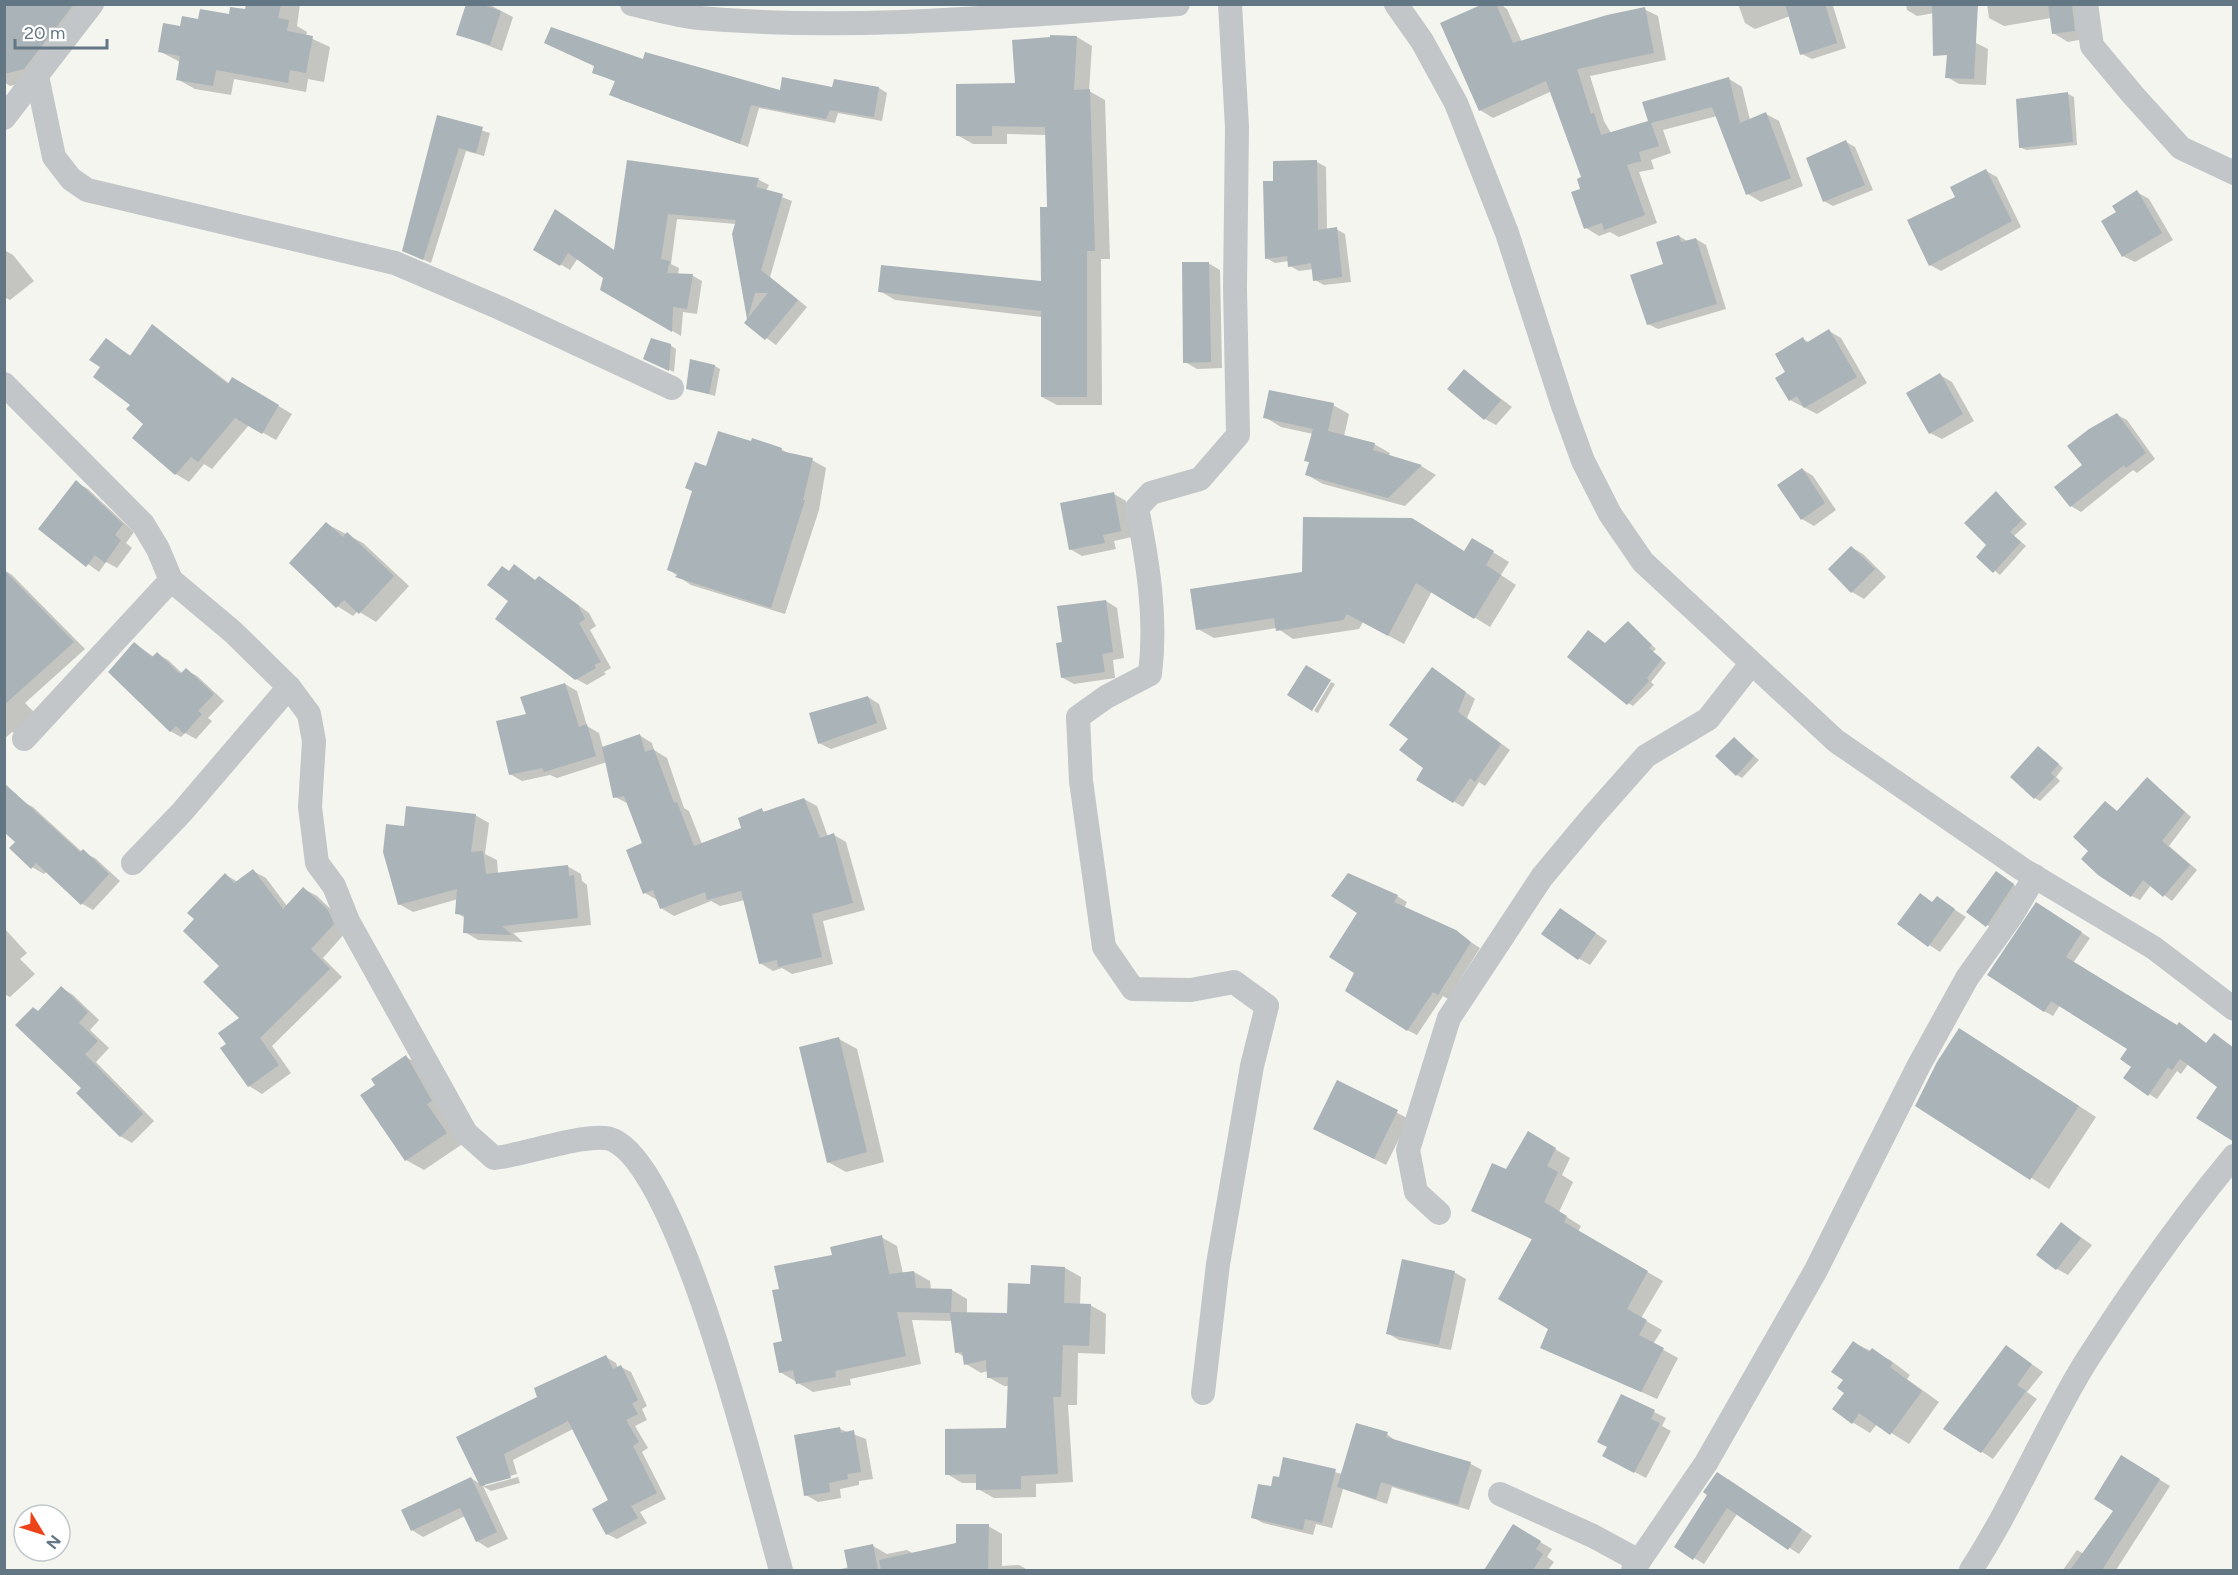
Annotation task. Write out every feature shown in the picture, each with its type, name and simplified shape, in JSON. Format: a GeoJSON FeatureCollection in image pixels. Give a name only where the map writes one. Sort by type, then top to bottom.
{"type":"FeatureCollection","features":[{"type":"Feature","properties":{"kind":"street"},"geometry":{"type":"LineString","coordinates":[[4,118],[92,4]]}},
{"type":"Feature","properties":{"kind":"street"},"geometry":{"type":"LineString","coordinates":[[632,4],[698,18],[836,23],[988,17],[1178,4]]}},
{"type":"Feature","properties":{"kind":"street"},"geometry":{"type":"LineString","coordinates":[[1203,1393],[1220,1253],[1252,1066],[1267,1006],[1234,982],[1191,990],[1133,989],[1104,947],[1082,791],[1078,717],[1106,697],[1150,674],[1154,645],[1148,568],[1137,508],[1151,493],[1200,479],[1238,435],[1235,288],[1237,127],[1230,4]]}},
{"type":"Feature","properties":{"kind":"street"},"geometry":{"type":"LineString","coordinates":[[1396,4],[1422,41],[1456,103],[1507,233],[1583,461],[1610,514],[1643,562],[1836,741],[2035,876],[2154,948],[2234,1009]]}},
{"type":"Feature","properties":{"kind":"street"},"geometry":{"type":"LineString","coordinates":[[2086,4],[2092,46],[2133,94],[2181,148],[2234,173]]}},
{"type":"Feature","properties":{"kind":"street"},"geometry":{"type":"LineString","coordinates":[[37,76],[54,157],[71,179],[87,190],[395,263],[500,308],[672,388]]}},
{"type":"Feature","properties":{"kind":"street"},"geometry":{"type":"LineString","coordinates":[[4,384],[143,524],[158,549],[171,580],[233,632],[289,687],[309,714],[313,726],[310,807],[317,863],[334,886],[348,921],[466,1132],[494,1158],[512,1157],[595,1137],[611,1139],[623,1145],[654,1188],[694,1274],[704,1303],[781,1570]]}},
{"type":"Feature","properties":{"kind":"street"},"geometry":{"type":"LineString","coordinates":[[24,739],[171,580]]}},
{"type":"Feature","properties":{"kind":"street"},"geometry":{"type":"LineString","coordinates":[[1438,1213],[1416,1192],[1408,1150],[1449,1018],[1542,877],[1592,817],[1646,756],[1708,718],[1751,664]]}},
{"type":"Feature","properties":{"kind":"street"},"geometry":{"type":"LineString","coordinates":[[133,863],[182,812],[289,687]]}},
{"type":"Feature","properties":{"kind":"street"},"geometry":{"type":"LineString","coordinates":[[1500,1494],[1593,1536],[1636,1566],[1706,1463],[1816,1269],[1919,1065],[1962,988],[2035,876]]}},
{"type":"Feature","properties":{"kind":"street"},"geometry":{"type":"LineString","coordinates":[[1971,1570],[2006,1514],[2085,1365],[2178,1223],[2234,1156]]}},
{"type":"Feature","properties":{"kind":"building"},"geometry":{"type":"Polygon","coordinates":[[[4,4],[74,4],[24,69],[4,74],[4,4]]]}},
{"type":"Feature","properties":{"kind":"building"},"geometry":{"type":"Polygon","coordinates":[[[246,4],[281,4],[278,18],[289,20],[287,31],[313,36],[306,73],[290,70],[288,83],[216,70],[213,86],[176,80],[180,56],[158,52],[163,23],[180,26],[182,16],[198,19],[200,9],[229,14],[230,7],[245,9],[246,4]]]}},
{"type":"Feature","properties":{"kind":"building"},"geometry":{"type":"Polygon","coordinates":[[[466,4],[480,4],[501,11],[490,45],[456,35],[466,4]]]}},
{"type":"Feature","properties":{"kind":"building"},"geometry":{"type":"Polygon","coordinates":[[[1483,4],[1496,4],[1513,43],[1607,15],[1645,7],[1654,53],[1577,69],[1591,114],[1594,113],[1601,135],[1648,121],[1642,102],[1729,77],[1740,123],[1766,112],[1791,178],[1746,195],[1712,107],[1651,123],[1659,146],[1639,152],[1641,161],[1627,165],[1645,215],[1604,230],[1602,223],[1584,229],[1571,192],[1580,189],[1577,179],[1581,177],[1546,81],[1479,111],[1440,23],[1483,4]]]}},
{"type":"Feature","properties":{"kind":"building"},"geometry":{"type":"Polygon","coordinates":[[[1785,4],[1825,4],[1837,43],[1800,55],[1785,4]]]}},
{"type":"Feature","properties":{"kind":"building"},"geometry":{"type":"Polygon","coordinates":[[[1932,4],[1978,4],[1974,79],[1945,78],[1947,55],[1933,56],[1932,4]]]}},
{"type":"Feature","properties":{"kind":"building"},"geometry":{"type":"Polygon","coordinates":[[[2048,4],[2072,4],[2075,31],[2052,34],[2048,4]]]}},
{"type":"Feature","properties":{"kind":"building"},"geometry":{"type":"Polygon","coordinates":[[[551,27],[643,59],[645,52],[780,90],[782,77],[832,87],[834,79],[879,87],[874,117],[830,110],[826,119],[751,105],[740,144],[609,95],[615,81],[592,73],[594,66],[544,43],[551,27]]]}},
{"type":"Feature","properties":{"kind":"building"},"geometry":{"type":"Polygon","coordinates":[[[1050,35],[1077,36],[1074,90],[1090,89],[1095,251],[1087,251],[1087,397],[1041,397],[1041,311],[878,292],[881,265],[1041,281],[1040,207],[1047,207],[1045,127],[992,126],[992,136],[956,136],[956,84],[1015,83],[1012,40],[1050,37],[1050,35]]]}},
{"type":"Feature","properties":{"kind":"building"},"geometry":{"type":"Polygon","coordinates":[[[2068,92],[2073,142],[2019,148],[2016,99],[2068,92]]]}},
{"type":"Feature","properties":{"kind":"building"},"geometry":{"type":"Polygon","coordinates":[[[437,115],[483,127],[476,153],[459,148],[423,260],[402,251],[437,115]]]}},
{"type":"Feature","properties":{"kind":"building"},"geometry":{"type":"Polygon","coordinates":[[[1846,140],[1865,185],[1823,202],[1806,158],[1846,140]]]}},
{"type":"Feature","properties":{"kind":"building"},"geometry":{"type":"Polygon","coordinates":[[[627,160],[759,178],[756,187],[783,194],[761,270],[798,300],[765,340],[744,323],[747,319],[732,234],[736,220],[668,214],[661,259],[670,261],[667,273],[693,274],[687,309],[673,307],[672,332],[600,290],[603,278],[568,253],[560,266],[533,250],[555,209],[614,250],[627,160]],[[755,293],[748,318],[768,293],[755,293]]]}},
{"type":"Feature","properties":{"kind":"building"},"geometry":{"type":"Polygon","coordinates":[[[1317,160],[1318,230],[1337,227],[1342,277],[1313,281],[1311,263],[1288,267],[1287,256],[1265,259],[1263,181],[1273,181],[1273,161],[1317,160]]]}},
{"type":"Feature","properties":{"kind":"building"},"geometry":{"type":"Polygon","coordinates":[[[1986,169],[2012,221],[1929,266],[1907,220],[1955,197],[1950,187],[1986,169]]]}},
{"type":"Feature","properties":{"kind":"building"},"geometry":{"type":"Polygon","coordinates":[[[2137,190],[2162,233],[2122,257],[2101,221],[2116,212],[2112,206],[2137,190]]]}},
{"type":"Feature","properties":{"kind":"building"},"geometry":{"type":"Polygon","coordinates":[[[1679,235],[1681,242],[1696,238],[1717,304],[1647,325],[1630,275],[1663,264],[1656,242],[1679,235]]]}},
{"type":"Feature","properties":{"kind":"building"},"geometry":{"type":"Polygon","coordinates":[[[1182,262],[1209,262],[1211,362],[1183,363],[1182,262]]]}},
{"type":"Feature","properties":{"kind":"building"},"geometry":{"type":"Polygon","coordinates":[[[152,324],[228,384],[232,377],[279,405],[262,434],[235,418],[198,462],[191,457],[175,475],[132,438],[143,424],[126,409],[130,405],[93,377],[100,367],[89,360],[106,338],[130,356],[152,324]]]}},
{"type":"Feature","properties":{"kind":"building"},"geometry":{"type":"Polygon","coordinates":[[[1829,329],[1857,377],[1804,408],[1797,396],[1789,401],[1775,378],[1785,372],[1775,354],[1803,337],[1806,343],[1829,329]]]}},
{"type":"Feature","properties":{"kind":"building"},"geometry":{"type":"Polygon","coordinates":[[[651,338],[671,344],[669,371],[643,359],[651,338]]]}},
{"type":"Feature","properties":{"kind":"building"},"geometry":{"type":"Polygon","coordinates":[[[690,359],[715,365],[709,394],[686,389],[690,359]]]}},
{"type":"Feature","properties":{"kind":"building"},"geometry":{"type":"Polygon","coordinates":[[[1464,369],[1501,400],[1484,420],[1447,389],[1464,369]]]}},
{"type":"Feature","properties":{"kind":"building"},"geometry":{"type":"Polygon","coordinates":[[[1940,373],[1963,414],[1929,434],[1906,393],[1940,373]]]}},
{"type":"Feature","properties":{"kind":"building"},"geometry":{"type":"Polygon","coordinates":[[[1269,390],[1334,403],[1328,431],[1375,443],[1373,450],[1422,465],[1388,498],[1305,475],[1309,462],[1304,461],[1313,429],[1263,418],[1269,390]]]}},
{"type":"Feature","properties":{"kind":"building"},"geometry":{"type":"Polygon","coordinates":[[[2117,413],[2146,453],[2126,468],[2124,465],[2070,507],[2054,487],[2082,465],[2067,446],[2089,429],[2117,413]]]}},
{"type":"Feature","properties":{"kind":"building"},"geometry":{"type":"Polygon","coordinates":[[[718,431],[751,441],[752,438],[782,448],[781,451],[813,458],[803,500],[805,500],[771,608],[675,577],[678,574],[667,570],[692,491],[685,488],[695,462],[706,466],[718,431]]]}},
{"type":"Feature","properties":{"kind":"building"},"geometry":{"type":"Polygon","coordinates":[[[1802,468],[1825,503],[1801,520],[1777,485],[1802,468]]]}},
{"type":"Feature","properties":{"kind":"building"},"geometry":{"type":"Polygon","coordinates":[[[76,480],[123,524],[115,535],[121,540],[105,563],[95,555],[86,567],[38,529],[76,480]]]}},
{"type":"Feature","properties":{"kind":"building"},"geometry":{"type":"Polygon","coordinates":[[[1996,491],[2022,520],[2010,532],[2021,542],[1993,573],[1976,557],[1986,545],[1964,523],[1996,491]]]}},
{"type":"Feature","properties":{"kind":"building"},"geometry":{"type":"Polygon","coordinates":[[[1114,492],[1121,531],[1103,535],[1105,543],[1069,550],[1060,503],[1114,492]]]}},
{"type":"Feature","properties":{"kind":"building"},"geometry":{"type":"Polygon","coordinates":[[[1303,517],[1412,518],[1464,551],[1472,538],[1494,551],[1486,565],[1501,575],[1474,619],[1416,583],[1388,636],[1347,614],[1343,620],[1276,631],[1274,618],[1196,630],[1190,589],[1302,572],[1303,517]]]}},
{"type":"Feature","properties":{"kind":"building"},"geometry":{"type":"Polygon","coordinates":[[[326,522],[343,537],[347,532],[394,576],[359,614],[344,600],[336,608],[289,563],[326,522]]]}},
{"type":"Feature","properties":{"kind":"building"},"geometry":{"type":"Polygon","coordinates":[[[1851,546],[1875,569],[1851,593],[1828,569],[1851,546]]]}},
{"type":"Feature","properties":{"kind":"building"},"geometry":{"type":"Polygon","coordinates":[[[514,564],[535,580],[539,576],[578,605],[585,619],[579,623],[601,662],[594,665],[596,668],[575,680],[495,619],[508,601],[487,585],[502,566],[509,571],[514,564]]]}},
{"type":"Feature","properties":{"kind":"building"},"geometry":{"type":"Polygon","coordinates":[[[4,570],[74,642],[4,705],[4,570]]]}},
{"type":"Feature","properties":{"kind":"building"},"geometry":{"type":"Polygon","coordinates":[[[1106,600],[1113,652],[1102,654],[1105,672],[1061,678],[1056,643],[1062,642],[1057,606],[1106,600]]]}},
{"type":"Feature","properties":{"kind":"building"},"geometry":{"type":"Polygon","coordinates":[[[1628,621],[1652,645],[1649,648],[1662,659],[1647,678],[1649,681],[1627,705],[1567,657],[1588,630],[1605,643],[1628,621]]]}},
{"type":"Feature","properties":{"kind":"building"},"geometry":{"type":"Polygon","coordinates":[[[134,642],[152,657],[157,652],[180,674],[186,668],[214,694],[198,711],[202,714],[184,734],[176,726],[170,732],[108,672],[134,642]]]}},
{"type":"Feature","properties":{"kind":"building"},"geometry":{"type":"Polygon","coordinates":[[[1306,665],[1331,680],[1312,711],[1287,695],[1306,665]]]}},
{"type":"Feature","properties":{"kind":"building"},"geometry":{"type":"Polygon","coordinates":[[[1432,667],[1466,692],[1458,712],[1501,744],[1475,782],[1470,778],[1453,803],[1416,780],[1423,768],[1399,750],[1408,739],[1389,725],[1432,667]]]}},
{"type":"Feature","properties":{"kind":"building"},"geometry":{"type":"Polygon","coordinates":[[[565,683],[579,727],[587,724],[596,756],[544,772],[542,768],[509,775],[496,721],[526,714],[520,697],[565,683]]]}},
{"type":"Feature","properties":{"kind":"building"},"geometry":{"type":"Polygon","coordinates":[[[868,696],[877,723],[818,744],[809,713],[868,696]]]}},
{"type":"Feature","properties":{"kind":"building"},"geometry":{"type":"Polygon","coordinates":[[[640,734],[645,752],[654,749],[674,803],[677,802],[694,846],[741,828],[738,818],[762,808],[763,812],[804,798],[820,838],[834,833],[853,903],[812,914],[822,957],[778,967],[777,960],[759,964],[741,891],[707,900],[705,892],[660,909],[653,890],[643,894],[626,850],[642,843],[624,796],[613,798],[602,747],[640,734]]]}},
{"type":"Feature","properties":{"kind":"building"},"geometry":{"type":"Polygon","coordinates":[[[1734,737],[1754,756],[1736,776],[1715,756],[1734,737]]]}},
{"type":"Feature","properties":{"kind":"building"},"geometry":{"type":"Polygon","coordinates":[[[2038,746],[2059,764],[2051,773],[2055,777],[2034,799],[2010,777],[2038,746]]]}},
{"type":"Feature","properties":{"kind":"building"},"geometry":{"type":"Polygon","coordinates":[[[2147,777],[2185,812],[2162,841],[2190,865],[2163,897],[2143,880],[2131,897],[2098,875],[2081,859],[2088,851],[2073,837],[2105,801],[2117,811],[2147,777]]]}},
{"type":"Feature","properties":{"kind":"building"},"geometry":{"type":"Polygon","coordinates":[[[4,783],[80,852],[83,849],[109,874],[81,905],[36,863],[31,869],[9,848],[15,842],[4,832],[4,783]]]}},
{"type":"Feature","properties":{"kind":"building"},"geometry":{"type":"Polygon","coordinates":[[[406,806],[476,814],[471,852],[483,851],[486,874],[568,865],[569,876],[574,875],[578,918],[502,926],[512,935],[463,933],[464,915],[455,914],[457,889],[398,905],[383,852],[386,824],[404,826],[406,806]]]}},
{"type":"Feature","properties":{"kind":"building"},"geometry":{"type":"Polygon","coordinates":[[[253,869],[283,909],[303,887],[328,910],[334,924],[311,949],[330,969],[260,1038],[279,1065],[248,1087],[220,1048],[226,1044],[218,1033],[239,1018],[203,982],[219,966],[183,931],[194,919],[187,913],[225,873],[234,883],[253,869]]]}},
{"type":"Feature","properties":{"kind":"building"},"geometry":{"type":"Polygon","coordinates":[[[1996,871],[2014,884],[1986,927],[1966,912],[1996,871]]]}},
{"type":"Feature","properties":{"kind":"building"},"geometry":{"type":"Polygon","coordinates":[[[1348,873],[1398,895],[1394,902],[1456,930],[1471,942],[1438,995],[1433,992],[1407,1031],[1345,991],[1354,973],[1329,957],[1357,913],[1331,896],[1348,873]]]}},
{"type":"Feature","properties":{"kind":"building"},"geometry":{"type":"Polygon","coordinates":[[[1920,893],[1932,902],[1937,896],[1955,909],[1928,947],[1897,924],[1920,893]]]}},
{"type":"Feature","properties":{"kind":"building"},"geometry":{"type":"Polygon","coordinates":[[[2036,902],[2082,932],[2066,957],[2177,1025],[2179,1022],[2206,1043],[2214,1033],[2234,1048],[2234,1142],[2196,1118],[2217,1087],[2180,1059],[2172,1070],[2168,1067],[2148,1096],[2123,1078],[2131,1067],[2120,1059],[2127,1049],[2051,1001],[2044,1012],[1987,975],[2036,902]]]}},
{"type":"Feature","properties":{"kind":"building"},"geometry":{"type":"Polygon","coordinates":[[[1560,908],[1596,933],[1578,960],[1541,934],[1560,908]]]}},
{"type":"Feature","properties":{"kind":"building"},"geometry":{"type":"Polygon","coordinates":[[[61,986],[88,1012],[79,1023],[98,1041],[85,1054],[143,1114],[120,1137],[76,1093],[81,1088],[15,1025],[33,1007],[38,1011],[61,986]]]}},
{"type":"Feature","properties":{"kind":"building"},"geometry":{"type":"Polygon","coordinates":[[[1959,1028],[2079,1106],[2030,1180],[1915,1106],[1937,1062],[1959,1028]]]}},
{"type":"Feature","properties":{"kind":"building"},"geometry":{"type":"Polygon","coordinates":[[[839,1037],[867,1152],[827,1163],[799,1047],[839,1037]]]}},
{"type":"Feature","properties":{"kind":"building"},"geometry":{"type":"Polygon","coordinates":[[[406,1055],[432,1101],[427,1104],[447,1133],[405,1161],[360,1095],[375,1085],[371,1079],[406,1055]]]}},
{"type":"Feature","properties":{"kind":"building"},"geometry":{"type":"Polygon","coordinates":[[[1337,1080],[1398,1110],[1374,1159],[1313,1129],[1337,1080]]]}},
{"type":"Feature","properties":{"kind":"building"},"geometry":{"type":"Polygon","coordinates":[[[1528,1131],[1556,1148],[1547,1166],[1558,1172],[1544,1202],[1567,1216],[1564,1222],[1648,1271],[1627,1309],[1647,1320],[1639,1335],[1664,1348],[1641,1392],[1540,1348],[1548,1329],[1498,1299],[1532,1239],[1471,1211],[1492,1163],[1506,1169],[1528,1131]]]}},
{"type":"Feature","properties":{"kind":"building"},"geometry":{"type":"Polygon","coordinates":[[[2061,1222],[2081,1238],[2056,1270],[2036,1255],[2061,1222]]]}},
{"type":"Feature","properties":{"kind":"building"},"geometry":{"type":"Polygon","coordinates":[[[882,1235],[889,1274],[914,1271],[916,1288],[952,1289],[951,1312],[1007,1313],[1008,1283],[1030,1284],[1031,1265],[1065,1267],[1064,1303],[1091,1304],[1089,1346],[1063,1345],[1061,1397],[1053,1397],[1058,1474],[1021,1476],[1021,1489],[976,1490],[976,1474],[945,1475],[945,1429],[1006,1428],[1008,1377],[987,1378],[986,1360],[964,1365],[962,1352],[955,1353],[950,1313],[897,1312],[906,1356],[835,1371],[836,1377],[796,1384],[793,1370],[779,1373],[773,1343],[782,1341],[772,1290],[779,1289],[774,1266],[832,1255],[830,1247],[882,1235]]]}},
{"type":"Feature","properties":{"kind":"building"},"geometry":{"type":"Polygon","coordinates":[[[1402,1259],[1455,1271],[1439,1345],[1386,1334],[1402,1259]]]}},
{"type":"Feature","properties":{"kind":"building"},"geometry":{"type":"Polygon","coordinates":[[[1853,1341],[1869,1352],[1872,1348],[1893,1363],[1890,1367],[1922,1391],[1890,1435],[1859,1413],[1852,1424],[1832,1409],[1844,1393],[1837,1388],[1843,1380],[1831,1372],[1853,1341]]]}},
{"type":"Feature","properties":{"kind":"building"},"geometry":{"type":"Polygon","coordinates":[[[2006,1345],[2032,1364],[2017,1385],[2026,1391],[1981,1453],[1943,1429],[2006,1345]]]}},
{"type":"Feature","properties":{"kind":"building"},"geometry":{"type":"Polygon","coordinates":[[[606,1355],[613,1369],[621,1365],[638,1400],[632,1404],[638,1414],[626,1420],[639,1442],[633,1446],[657,1493],[631,1506],[638,1518],[606,1535],[592,1509],[608,1500],[568,1421],[504,1454],[511,1478],[480,1486],[456,1437],[537,1397],[534,1388],[606,1355]]]}},
{"type":"Feature","properties":{"kind":"building"},"geometry":{"type":"Polygon","coordinates":[[[1621,1394],[1655,1410],[1651,1419],[1660,1423],[1634,1473],[1602,1456],[1607,1447],[1597,1442],[1621,1394]]]}},
{"type":"Feature","properties":{"kind":"building"},"geometry":{"type":"Polygon","coordinates":[[[1356,1423],[1388,1432],[1386,1437],[1471,1462],[1458,1505],[1381,1482],[1376,1499],[1337,1487],[1356,1423]]]}},
{"type":"Feature","properties":{"kind":"building"},"geometry":{"type":"Polygon","coordinates":[[[840,1427],[841,1433],[854,1430],[861,1472],[847,1474],[848,1479],[829,1483],[830,1492],[804,1496],[794,1435],[840,1427]]]}},
{"type":"Feature","properties":{"kind":"building"},"geometry":{"type":"Polygon","coordinates":[[[2121,1455],[2160,1479],[2102,1570],[2070,1570],[2113,1511],[2094,1499],[2121,1455]]]}},
{"type":"Feature","properties":{"kind":"building"},"geometry":{"type":"Polygon","coordinates":[[[1283,1457],[1336,1469],[1322,1523],[1305,1519],[1303,1530],[1251,1518],[1258,1484],[1271,1486],[1273,1476],[1279,1477],[1283,1457]]]}},
{"type":"Feature","properties":{"kind":"building"},"geometry":{"type":"Polygon","coordinates":[[[1717,1472],[1802,1529],[1788,1550],[1727,1508],[1693,1560],[1674,1547],[1707,1495],[1703,1492],[1717,1472]]]}},
{"type":"Feature","properties":{"kind":"building"},"geometry":{"type":"Polygon","coordinates":[[[471,1477],[497,1532],[476,1542],[460,1508],[411,1531],[401,1510],[471,1477]]]}},
{"type":"Feature","properties":{"kind":"building"},"geometry":{"type":"Polygon","coordinates":[[[956,1524],[989,1524],[988,1570],[881,1570],[879,1560],[956,1543],[956,1524]]]}},
{"type":"Feature","properties":{"kind":"building"},"geometry":{"type":"Polygon","coordinates":[[[1513,1524],[1541,1541],[1536,1549],[1543,1554],[1533,1570],[1484,1570],[1513,1524]]]}},
{"type":"Feature","properties":{"kind":"building"},"geometry":{"type":"Polygon","coordinates":[[[873,1544],[878,1570],[848,1570],[844,1550],[873,1544]]]}}]}
